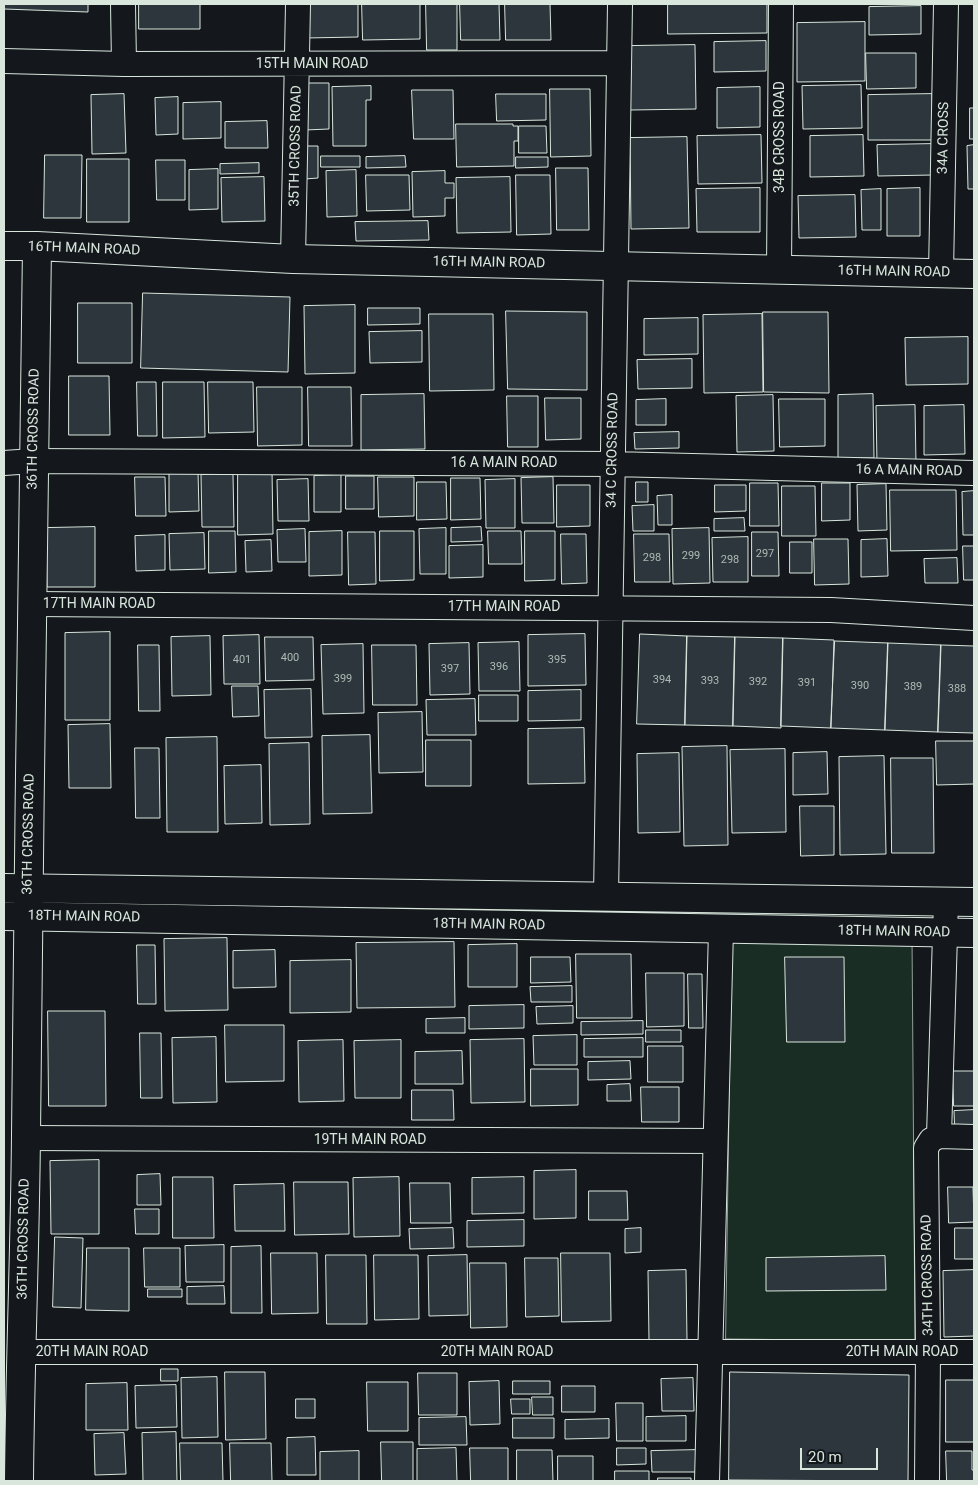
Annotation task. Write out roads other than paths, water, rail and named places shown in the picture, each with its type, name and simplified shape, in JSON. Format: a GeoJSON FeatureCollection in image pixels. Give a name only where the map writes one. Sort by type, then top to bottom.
{"type":"FeatureCollection","features":[{"type":"Feature","properties":{"kind":"street"},"geometry":{"type":"LineString","coordinates":[[123,4],[124,64]]}},
{"type":"Feature","properties":{"kind":"street","name":"35TH CROSS ROAD"},"geometry":{"type":"LineString","coordinates":[[293,259],[298,4]]}},
{"type":"Feature","properties":{"kind":"street","name":"34 C CROSS ROAD"},"geometry":{"type":"LineString","coordinates":[[606,896],[620,4]]}},
{"type":"Feature","properties":{"kind":"street","name":"34B CROSS ROAD"},"geometry":{"type":"LineString","coordinates":[[779,270],[781,4]]}},
{"type":"Feature","properties":{"kind":"street","name":"34A CROSS"},"geometry":{"type":"LineString","coordinates":[[941,273],[946,4]]}},
{"type":"Feature","properties":{"kind":"street","name":"15TH MAIN ROAD"},"geometry":{"type":"LineString","coordinates":[[4,62],[124,64],[619,63]]}},
{"type":"Feature","properties":{"kind":"street","name":"16TH MAIN ROAD"},"geometry":{"type":"LineString","coordinates":[[4,246],[293,259],[974,274]]}},
{"type":"Feature","properties":{"kind":"street","name":"36TH CROSS ROAD"},"geometry":{"type":"LineString","coordinates":[[19,1481],[20,1352],[24,1288],[26,1138],[16,888],[33,604],[33,461],[37,246]]}},
{"type":"Feature","properties":{"kind":"street","name":"16 A MAIN ROAD"},"geometry":{"type":"LineString","coordinates":[[4,462],[612,464],[974,473]]}},
{"type":"Feature","properties":{"kind":"street","name":"17TH MAIN ROAD"},"geometry":{"type":"LineString","coordinates":[[33,604],[831,610],[974,618]]}},
{"type":"Feature","properties":{"kind":"street","name":"18TH MAIN ROAD"},"geometry":{"type":"LineString","coordinates":[[16,888],[974,902]]}},
{"type":"Feature","properties":{"kind":"street"},"geometry":{"type":"LineString","coordinates":[[946,901],[939,1136],[974,1137]]}},
{"type":"Feature","properties":{"kind":"street","name":"18TH MAIN ROAD"},"geometry":{"type":"LineString","coordinates":[[16,916],[974,934]]}},
{"type":"Feature","properties":{"kind":"street"},"geometry":{"type":"LineString","coordinates":[[707,1481],[721,929]]}},
{"type":"Feature","properties":{"kind":"street","name":"34TH CROSS ROAD"},"geometry":{"type":"LineString","coordinates":[[927,1481],[926,1148],[931,1140],[939,1136]]}},
{"type":"Feature","properties":{"kind":"street","name":"19TH MAIN ROAD"},"geometry":{"type":"LineString","coordinates":[[26,1138],[715,1142]]}},
{"type":"Feature","properties":{"kind":"street","name":"20TH MAIN ROAD"},"geometry":{"type":"LineString","coordinates":[[20,1352],[974,1352]]}}]}
